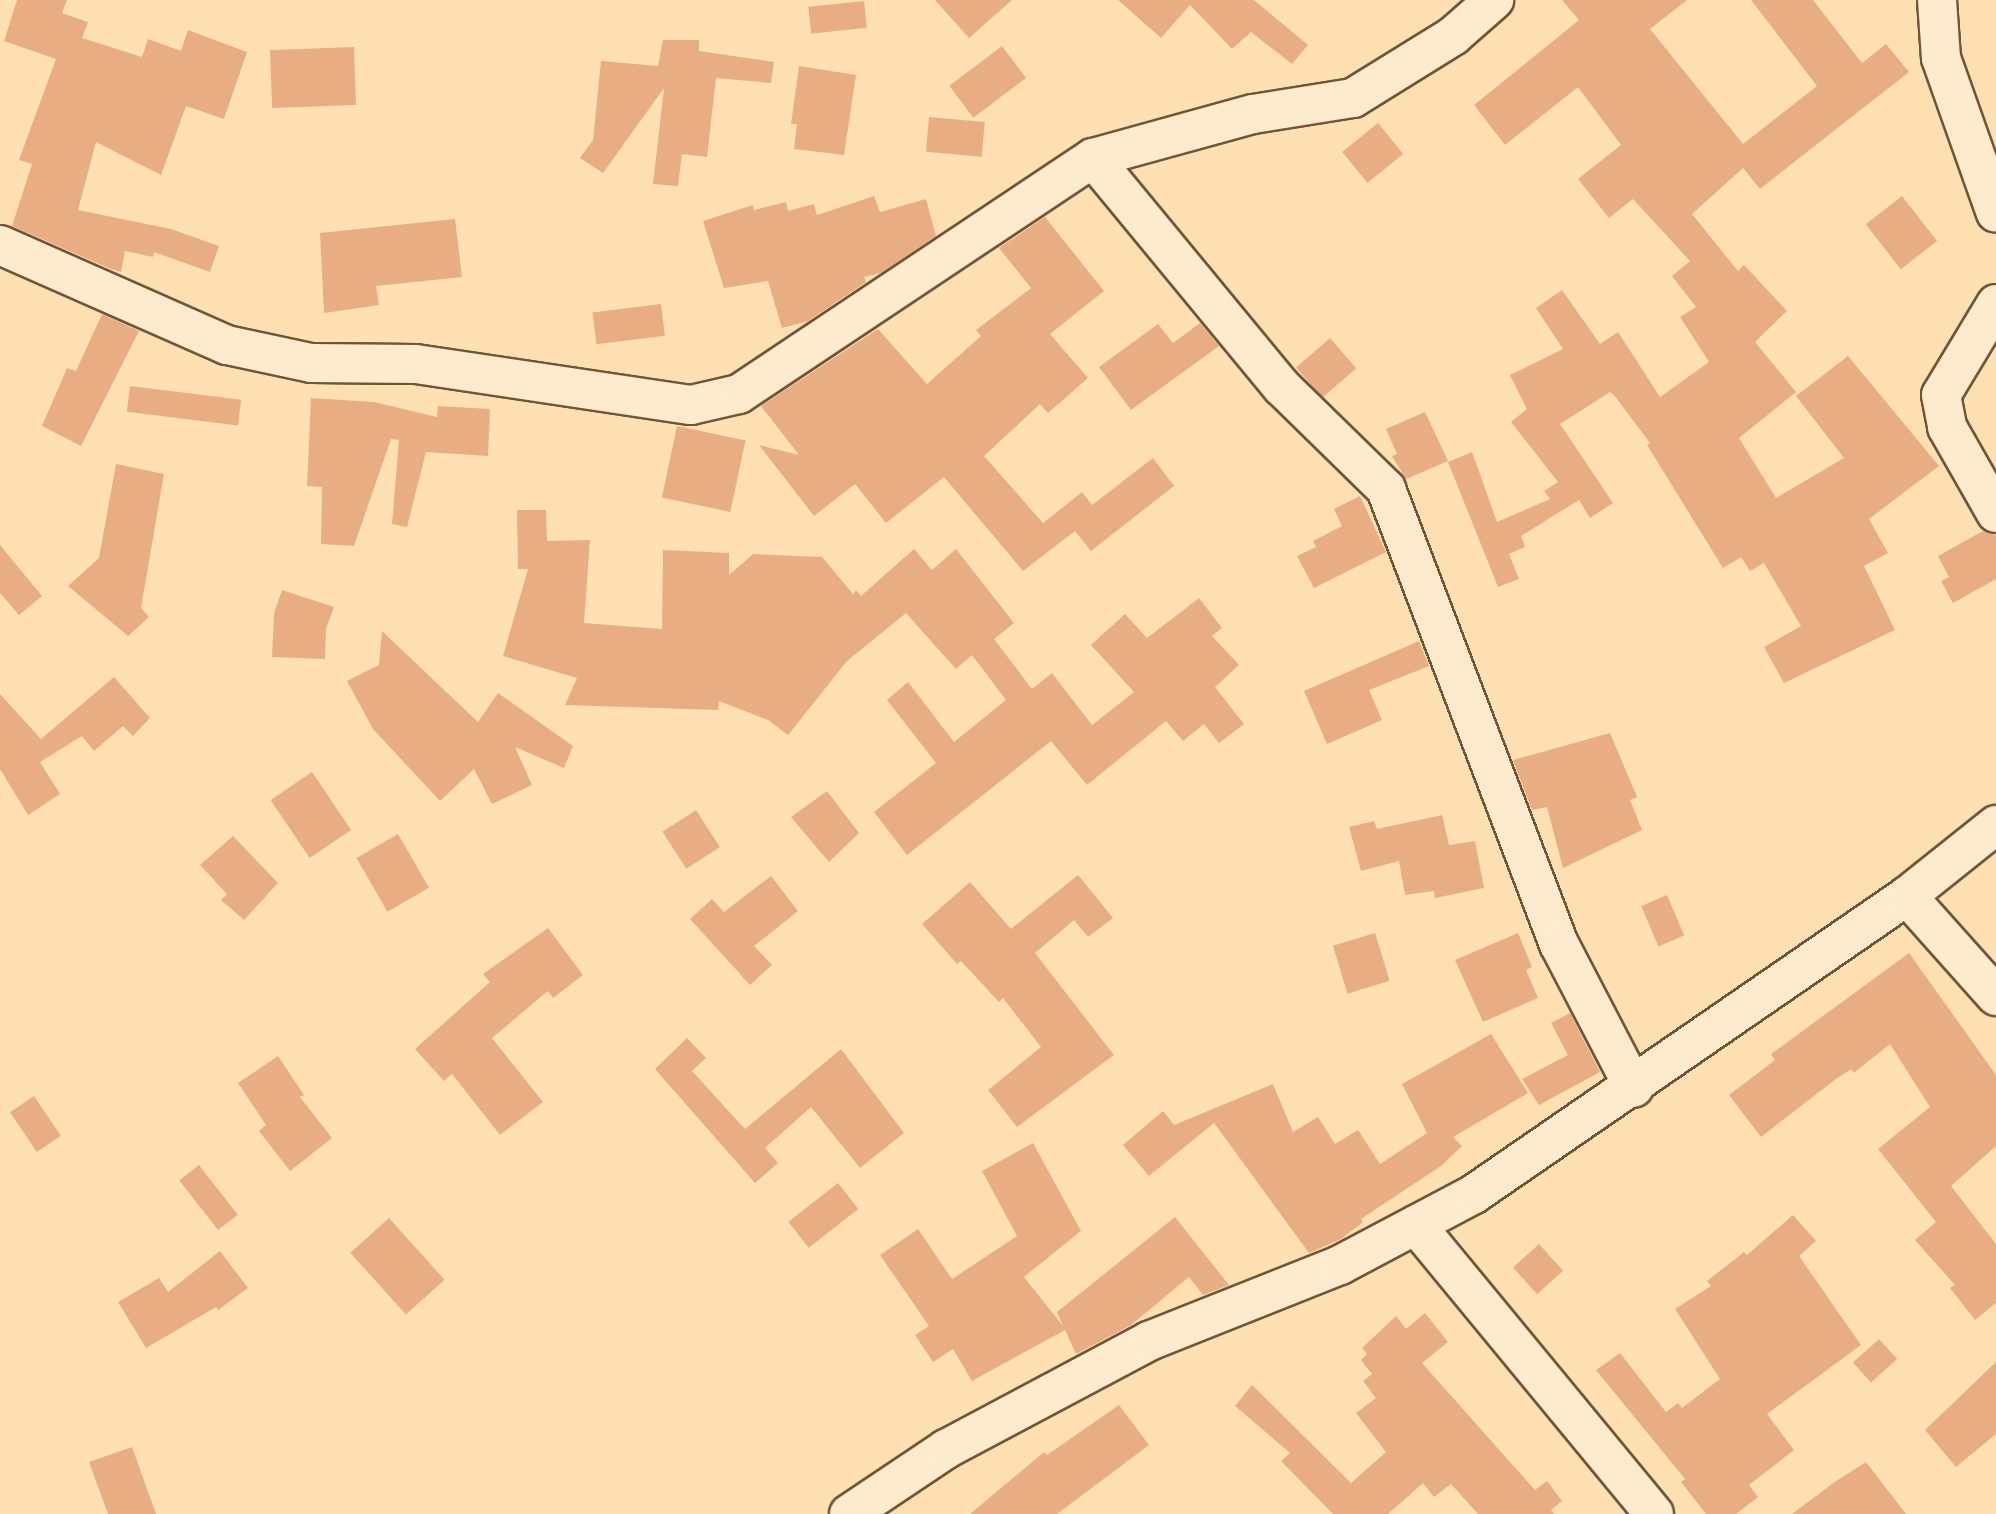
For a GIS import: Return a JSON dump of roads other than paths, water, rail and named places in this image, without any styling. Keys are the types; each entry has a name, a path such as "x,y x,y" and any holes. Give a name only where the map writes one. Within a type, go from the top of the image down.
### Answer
{"street":[{"path":"0,245 228,345 311,363 416,364 692,405 739,394 1093,158 1254,114 1353,98 1452,36 1494,0"},
{"path":"1937,0 1941,58 1996,213"},
{"path":"1093,158 1282,387 1386,489 1559,944 1634,1088"},
{"path":"1996,304 1940,395 1947,428 1996,512"},
{"path":"849,1514 946,1449 1149,1341 1340,1265 1474,1194 1634,1088 1907,896 1996,825"},
{"path":"1907,896 1996,996"},
{"path":"1416,1225 1654,1514"}]}
